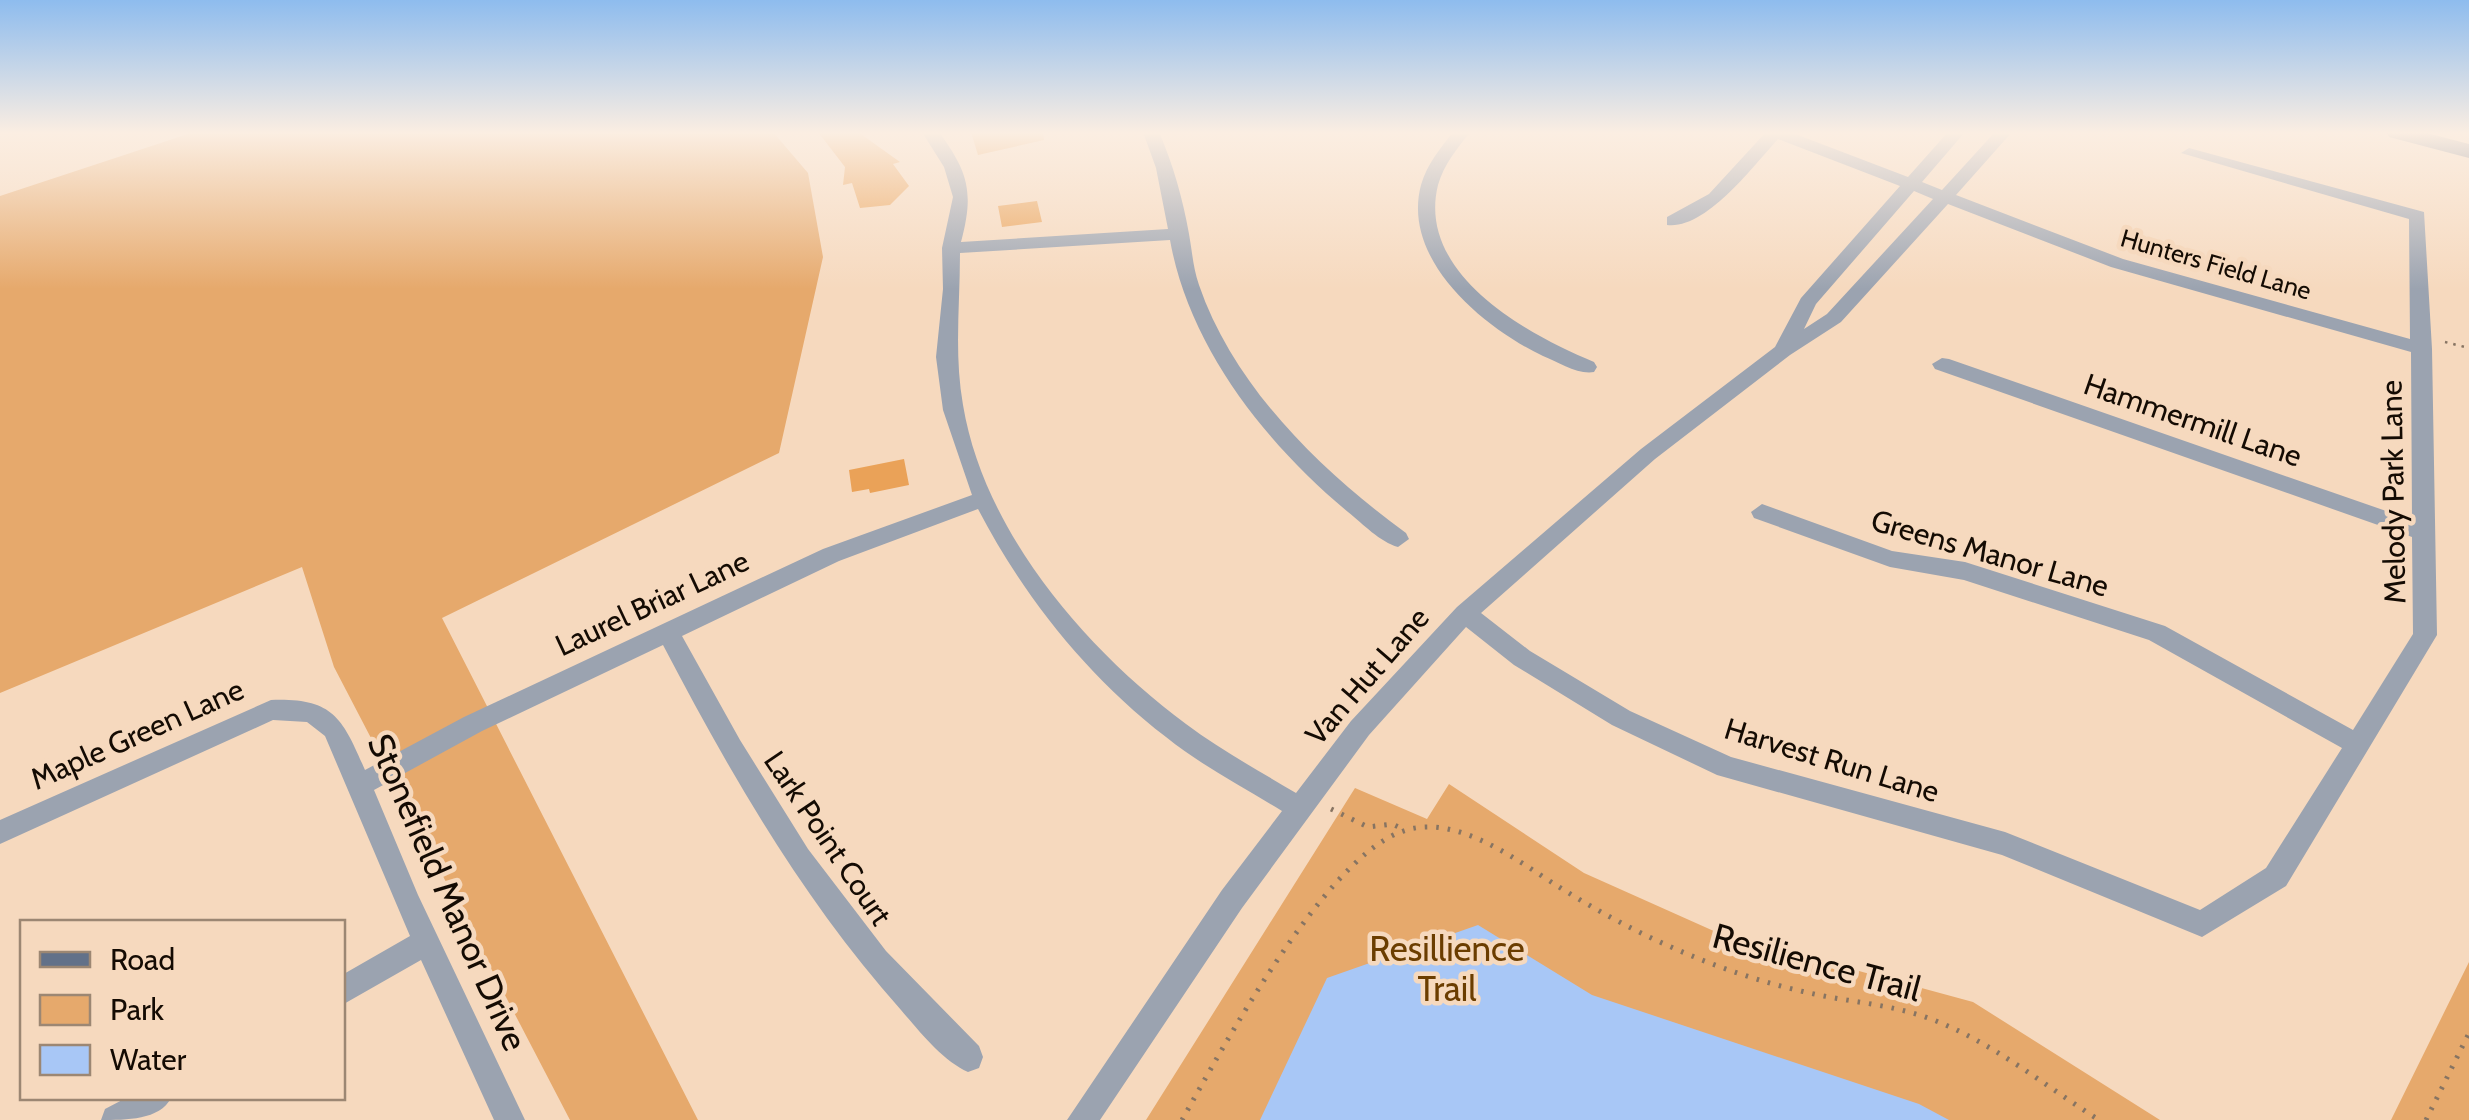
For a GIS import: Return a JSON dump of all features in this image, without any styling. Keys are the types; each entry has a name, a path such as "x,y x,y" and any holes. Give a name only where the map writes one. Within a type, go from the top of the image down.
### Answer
{"street":[{"path":"957,184 961,198 951,248 946,356 956,423 983,499 1032,578 1116,678 1162,720 1208,753 1305,802"},
{"path":"1171,184 1189,285 1236,379 1312,469 1345,500 1398,538"},
{"path":"1430,184 1426,197 1430,222 1445,263 1493,317 1526,339 1586,367"},
{"path":"1673,221 1715,198 1727,184"},
{"name":"Hunters Field Lane","path":"1909,184 2116,263 2422,349"},
{"name":"Van Hut Lane","path":"1082,1120 1232,899 1360,728 1465,614 1648,454 1783,351 1834,318 1959,184"},
{"name":"Melody Park Lane","path":"2202,924 2276,877 2425,634 2418,216 2303,184"},
{"name":"Van Hut Lane","path":"1783,351 1808,302 1913,186"},
{"path":"951,248 1180,234"},
{"name":"Hammermill Lane","path":"1942,364 2424,533"},
{"name":"Laurel Briar Lane","path":"358,786 473,724 864,540 983,499"},
{"name":"Greens Manor Lane","path":"1762,512 1890,558 1965,571 2157,633 2357,744"},
{"name":"Harvest Run Lane","path":"1465,614 1522,658 1621,718 1726,766 2005,844 2202,924"},
{"name":"Lark Point Court","path":"667,631 795,859 872,959 968,1058"},
{"name":"Stonefield Manor Drive","path":"303,708 323,715 335,730 426,942 510,1120"},
{"name":"Maple Green Lane","path":"0,832 222,730 272,710 303,708"},
{"path":"345,988 426,942"},
{"path":"116,1120 152,1100"}],"path":[{"name":"Resilience Trail","path":"1305,802 1360,824 1392,824 1405,830 1422,826 1493,846 1599,912 1736,972 1805,992 1888,1006 1933,1020 2099,1120"},
{"path":"1182,1120 1219,1054 1326,892 1372,846 1405,830"},
{"path":"2426,1120 2469,1033"}],"green space":[{"path":"36,184 810,184 823,257 779,453 442,618 698,1120 570,1120 334,667 302,567 0,693 0,196"},
{"name":"Resillience Trail","path":"1449,784 1584,873 1716,932 1973,1002 2160,1120 1146,1120 1355,788 1427,819"},
{"path":"2469,962 2469,1120 2391,1120"}],"water":[{"path":"1478,925 1592,995 1919,1104 1949,1120 1260,1120 1327,978"}],"building":[{"path":"852,184 909,186 890,205 860,208"},
{"path":"1037,201 1042,222 1002,227 998,206"},
{"path":"904,459 909,485 870,493 869,489 852,492 849,470"}]}
